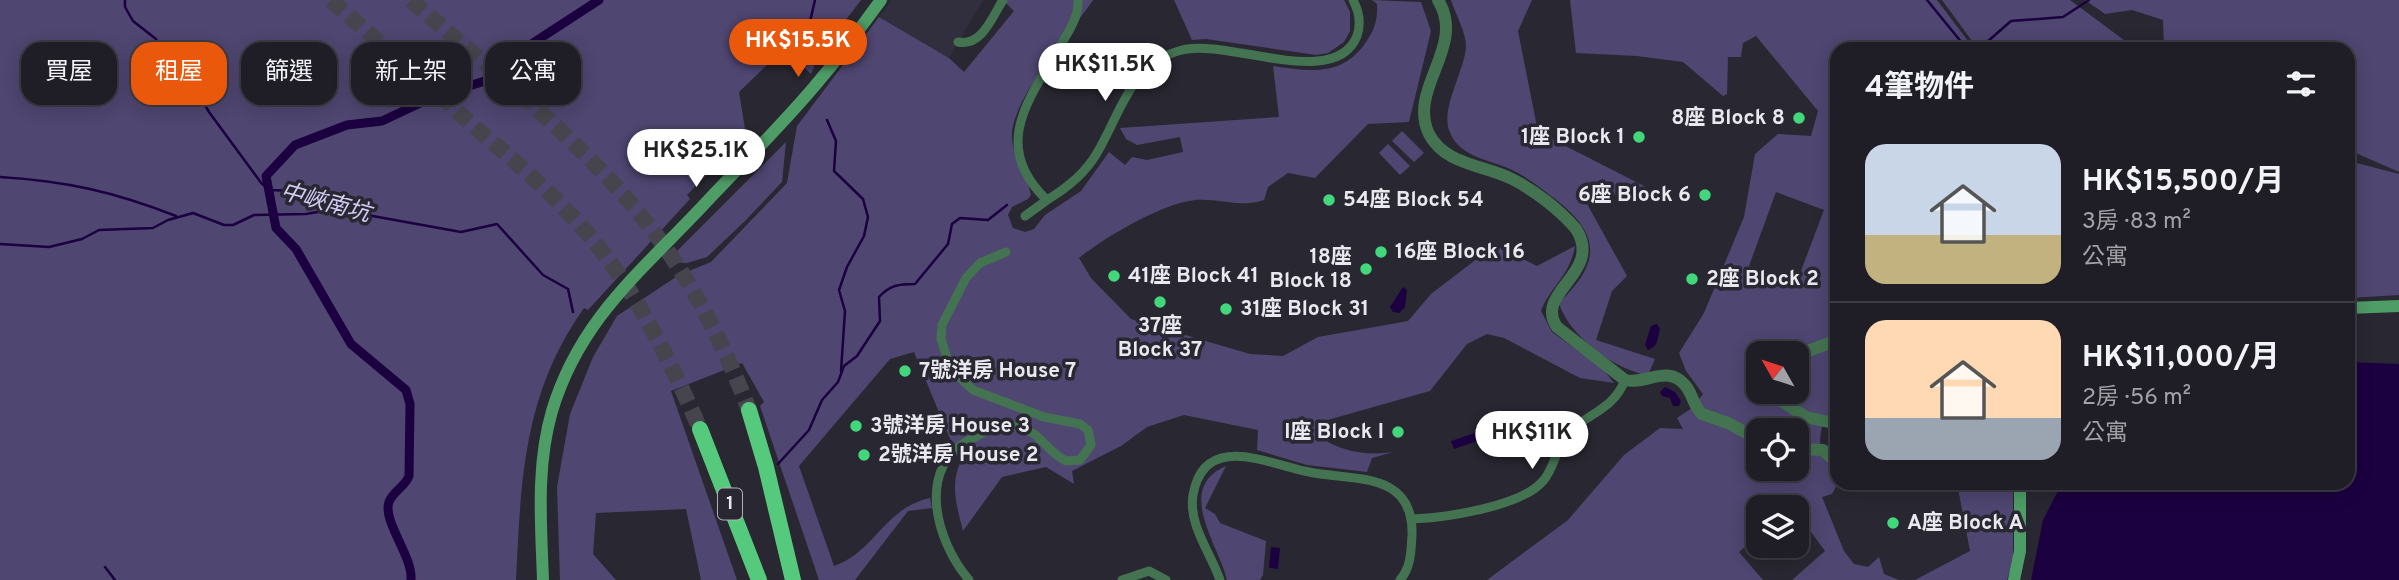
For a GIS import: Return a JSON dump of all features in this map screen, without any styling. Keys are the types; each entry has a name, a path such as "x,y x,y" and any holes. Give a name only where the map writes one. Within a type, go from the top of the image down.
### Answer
{"highway":[{"name":"1","path":"749,410 766,467 793,580"},
{"name":"1","path":"700,429 759,580"}],"main road":[{"path":"543,580 540,492 545,439 561,387 584,338 615,295 660,253 822,78 881,0"},
{"path":"2355,308 2399,306"},
{"path":"2014,580 2020,551 2020,490"}],"street":[{"path":"958,42 969,43 976,39 1003,0"},
{"path":"1047,200 1031,183 1023,168 1017,133 1025,107 1076,17 1078,0"},
{"path":"1025,216 1075,181 1090,164 1127,92 1154,63 1179,50 1207,47 1310,62 1329,61 1346,52 1357,36 1359,17 1353,0"},
{"path":"1437,0 1446,16 1448,32 1425,100 1425,121 1430,135 1450,156 1523,185 1576,229 1581,239 1582,257 1578,269 1553,302 1552,319 1560,331 1625,380 1661,375 1676,378 1689,389 1702,414 1746,433"},
{"path":"969,580 946,542 934,497 935,488 952,450 1004,425 1034,433 1066,461 1080,460 1091,445 1088,430 1080,424 1044,417 973,390 959,377 947,358 941,339 942,325 966,278 980,263 1006,252"},
{"path":"1810,350 1830,343"},
{"path":"1411,519 1463,515 1536,488 1544,480 1569,433 1611,403 1625,380"},
{"path":"1786,404 1806,417 1830,422"},
{"path":"1809,449 1823,450 1830,457"},
{"path":"1220,580 1199,533 1193,497 1203,472 1228,456 1249,455 1315,473 1371,479 1399,496 1407,506 1411,519 1409,569 1400,580"},
{"path":"1122,580 1149,571 1166,580"}],"shaded area":[{"path":"0,0 861,0 819,55 811,74 795,59 767,65 739,92 746,135 687,195 690,199 588,310 584,308 564,340 548,373 529,439 520,507 516,580 0,580"},
{"path":"892,0 983,0 949,58 879,17"},
{"path":"1003,0 1093,0 1030,87 1013,124 1013,147 1031,195 1012,207 1008,215 1013,228 1025,232 1034,229 1045,215 1081,191 1109,152 1125,165 1132,157 1147,160 1183,152 1180,137 1137,145 1126,139 1120,128 1279,117 1273,66 1311,70 1334,67 1355,55 1373,30 1377,4 1372,0 1421,2 1431,31 1409,122 1368,124 1315,178 1288,173 1268,187 1264,200 1238,203 1195,200 1166,208 1134,223 1079,258 1091,278 1131,319 1250,354 1283,356 1318,337 1408,321 1431,294 1495,245 1537,266 1575,246 1569,266 1541,311 1552,332 1602,368 1614,383 1580,378 1504,338 1487,334 1467,344 1430,391 1324,421 1320,437 1337,446 1364,453 1393,452 1372,458 1367,472 1307,465 1257,450 1258,430 1184,415 1147,427 1121,446 1072,471 1074,484 1046,467 1002,477 963,531 955,488 960,463 914,352 890,359 799,466 834,566 860,551 890,520 914,503 930,498 932,508 908,511 855,580 819,580 760,406 764,402 742,363 671,391 737,580 701,580 686,509 596,513 593,554 616,580 560,580 557,487 570,414 593,357 617,316 679,275 711,262 787,183 797,126 879,17 949,58 964,72 1014,11"},
{"path":"1174,0 1344,0 1350,12 1350,31 1344,42 1328,53 1316,55 1206,39 1192,40"},
{"path":"1451,0 1532,0 1518,31 1538,132 1646,187 1586,202 1627,276 1612,291 1596,340 1655,359 1648,375 1622,367 1608,359 1583,339 1564,315 1559,303 1582,276 1590,252 1589,240 1573,215 1523,176 1466,152 1453,139 1447,121 1448,111 1465,56 1466,41"},
{"path":"1570,0 1937,0 1969,42 1830,42 1830,426 1822,427 1820,441 1824,456 1830,462 1830,490 1834,490 1832,494 1822,497 1844,551 1854,564 1868,567 1879,557 1884,574 1899,580 1792,580 1825,551 1809,529 1809,495 1746,495 1746,546 1739,552 1763,580 1487,580 1568,520 1624,455 1660,428 1683,429 1677,418 1692,408 1703,394 1686,371 1679,353 1704,313 1744,217 1755,154 1778,134 1811,136 1818,111 1756,36 1743,43 1741,57 1728,57 1727,94 1723,96 1683,62 1637,56 1576,53","holes":["1776,192 1824,210 1796,284 1749,266"]},
{"path":"1942,0 2070,0 2127,42 1973,42"},
{"path":"2085,0 2399,0 2399,172 2355,153 2355,42 2164,42 2163,20 2132,10 2105,14"},
{"path":"1402,131 1424,153 1414,162 1392,141"},
{"path":"786,142 782,182 746,220 707,257 687,263 666,262"},
{"path":"1388,144 1410,166 1400,175 1379,153"},
{"path":"2355,163 2399,174 2399,295 2355,298"},
{"path":"1403,287 1407,290 1405,307 1399,313 1393,312 1390,307"},
{"path":"1657,324 1660,329 1657,342 1648,350 1645,345 1651,326"},
{"path":"2355,362 2399,364 2399,580 2031,580 2043,520 2058,490 2355,490"},
{"path":"1665,387 1675,392 1681,401 1679,406 1673,406 1670,398 1662,396 1660,392"},
{"path":"1478,432 1480,440 1454,449 1451,441"},
{"path":"1226,466 1205,508 1215,514 1220,523 1266,541 1263,575 1260,580 1227,580 1204,518 1201,503 1203,488 1211,476"},
{"path":"1958,490 2013,490 2013,561 2007,580 1915,580 1970,551"},
{"path":"1271,547 1280,548 1278,569 1269,568"}],"waterway":[{"name":"中峽南坑","path":"125,0 125,7 133,21 156,39 163,53 192,83 209,112 262,184 271,190 293,191 309,201 329,203 334,209 461,232 497,224 543,275 568,289 573,312"},
{"path":"411,580 407,560 388,510 391,498 409,476 410,404 406,390 351,344 296,249 276,228 266,176 295,145 347,125 382,121 431,98 510,73 533,43 599,0"},
{"path":"792,61 792,40 809,26 815,0"},
{"path":"1927,0 1961,42"},
{"path":"1987,42 2011,21 2063,17 2089,0"},
{"path":"827,120 836,141 834,171 863,199 868,217 864,236 847,267 839,290 845,311 841,371"},
{"path":"0,177 47,181 90,189 176,216"},
{"path":"778,464 809,430 822,400 838,382 844,366 857,356 880,321 879,297 895,286 915,284 948,244 952,224 960,218 988,220 1007,205"},
{"path":"0,244 49,247 82,239 99,230 153,228 168,220 193,213 224,225 233,225 254,215 306,214 334,209"},
{"path":"105,567 115,580"}],"tunnel":[{"path":"331,0 538,182 593,240 610,261 653,331 700,429"},
{"path":"411,0 567,136 650,227 694,292 729,362 749,410"}],"place":[{"name":"8座 Block 8","path":"1799,118"},
{"name":"1座 Block 1","path":"1639,137"},
{"name":"6座 Block 6","path":"1705,195"},
{"name":"54座 Block 54","path":"1329,200"},
{"name":"16座 Block 16","path":"1381,252"},
{"name":"18座 Block 18","path":"1366,269"},
{"name":"41座 Block 41","path":"1114,276"},
{"name":"2座 Block 2","path":"1692,279"},
{"name":"37座 Block 37","path":"1160,302"},
{"name":"31座 Block 31","path":"1226,309"},
{"name":"7號洋房 House 7","path":"905,371"},
{"name":"3號洋房 House 3","path":"856,426"},
{"name":"I座 Block I","path":"1398,432"},
{"name":"2號洋房 House 2","path":"864,455"},
{"name":"A座 Block A","path":"1893,523"}]}
